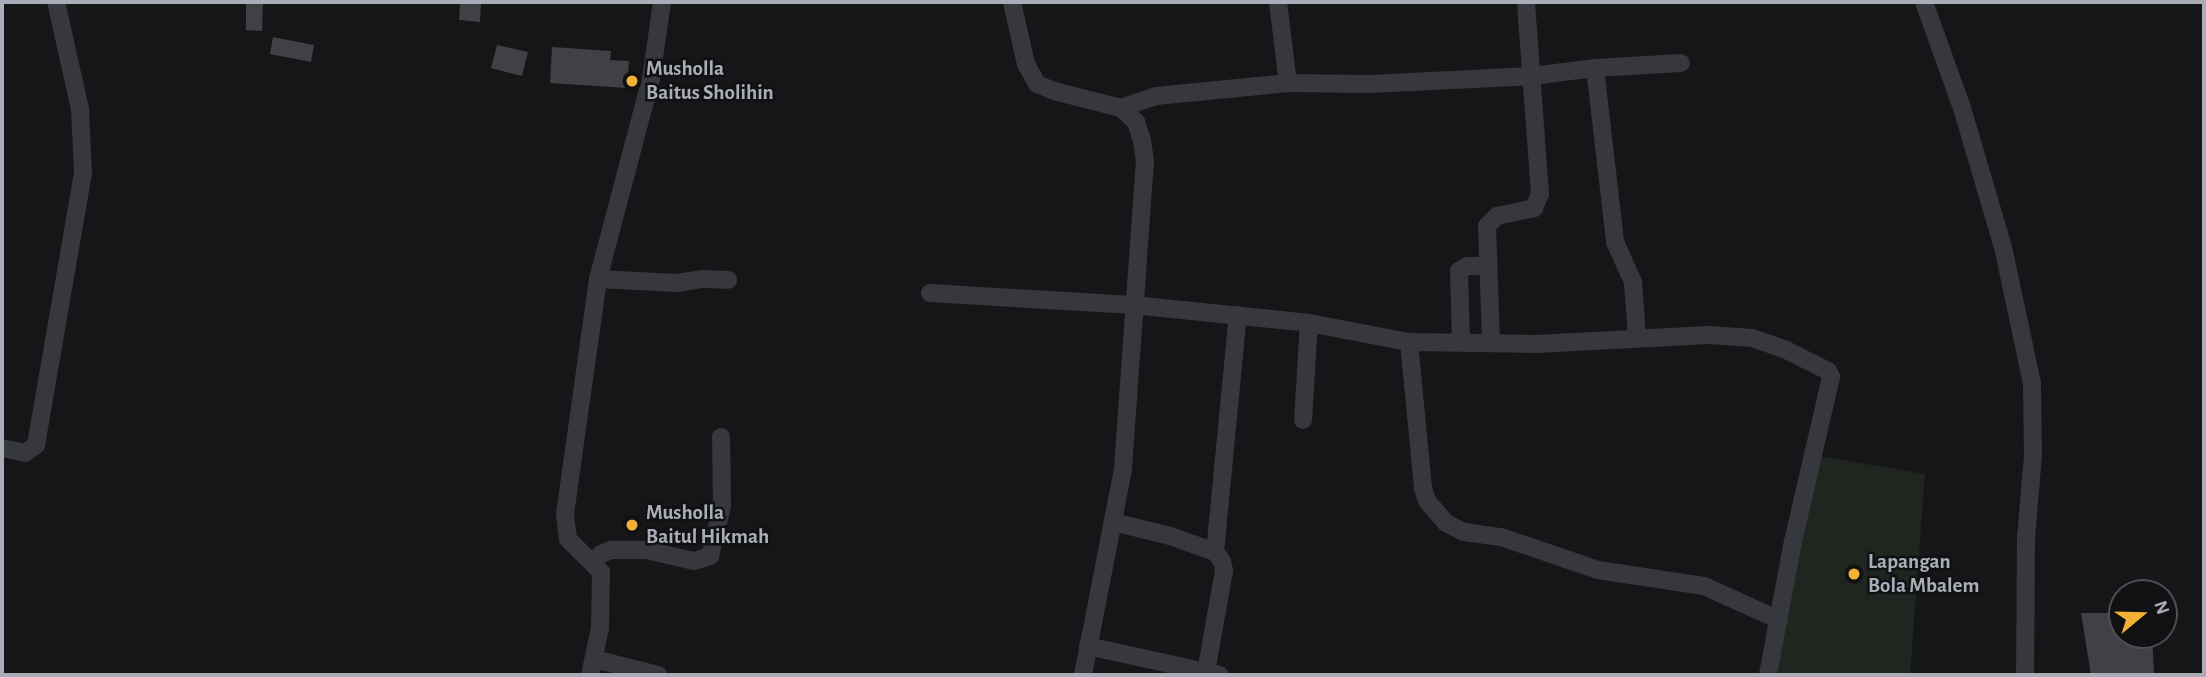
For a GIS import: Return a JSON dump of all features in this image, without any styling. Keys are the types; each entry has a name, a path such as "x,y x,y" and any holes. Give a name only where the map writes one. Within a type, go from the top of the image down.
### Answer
{"street":[{"path":"2,448 24,453 36,445 83,173 80,109 56,2"},
{"path":"658,675 592,667 603,587 601,572 568,539 565,514 598,279 651,79 662,2"},
{"path":"1012,2 1026,64 1037,84 1054,92 1121,108 1136,122 1142,140 1144,161 1123,468 1083,675"},
{"path":"1278,2 1288,83"},
{"path":"1491,341 1485,234 1491,220 1526,212 1539,203 1539,170 1526,2"},
{"path":"1924,2 1962,108 2003,247 2032,384 2033,455 2026,538 2025,675"},
{"path":"1121,108 1156,96 1288,83 1370,84 1531,76 1595,68 1681,63"},
{"path":"1595,68 1615,242 1633,282 1637,337"},
{"path":"1461,341 1459,271 1467,266 1486,266"},
{"path":"598,279 666,283 728,280"},
{"path":"930,293 1133,305 1309,323 1409,342 1491,341 1536,344 1709,335 1752,338 1786,350 1830,373 1768,675"},
{"path":"1215,552 1238,316"},
{"path":"1303,420 1309,323"},
{"path":"1409,342 1423,488 1431,507 1446,523 1464,531 1501,537 1598,570 1704,586 1779,620"},
{"path":"593,564 601,554 611,550 646,550 694,561 710,556 722,506 721,438"},
{"path":"1088,646 1213,674 1224,571 1222,561 1215,552 1170,536 1113,522"}],"shaded area":[{"name":"Lapangan Bola Mbalem","path":"1813,455 1925,474 1910,675 1774,675"}],"building":[{"path":"246,2 263,2 262,31 246,30"},
{"path":"460,2 481,2 480,22 459,20"},
{"path":"273,37 314,45 311,62 270,54"},
{"path":"497,45 528,52 522,76 491,68"},
{"path":"552,47 611,51 610,60 629,61 627,88 550,83"},
{"path":"2081,613 2108,613 2108,649 2153,649 2154,673 2091,675"}],"place":[{"name":"Musholla Baitus Sholihin","path":"632,81"},
{"name":"Musholla Baitul Hikmah","path":"632,525"},
{"name":"Lapangan Bola Mbalem","path":"1854,574"}]}
